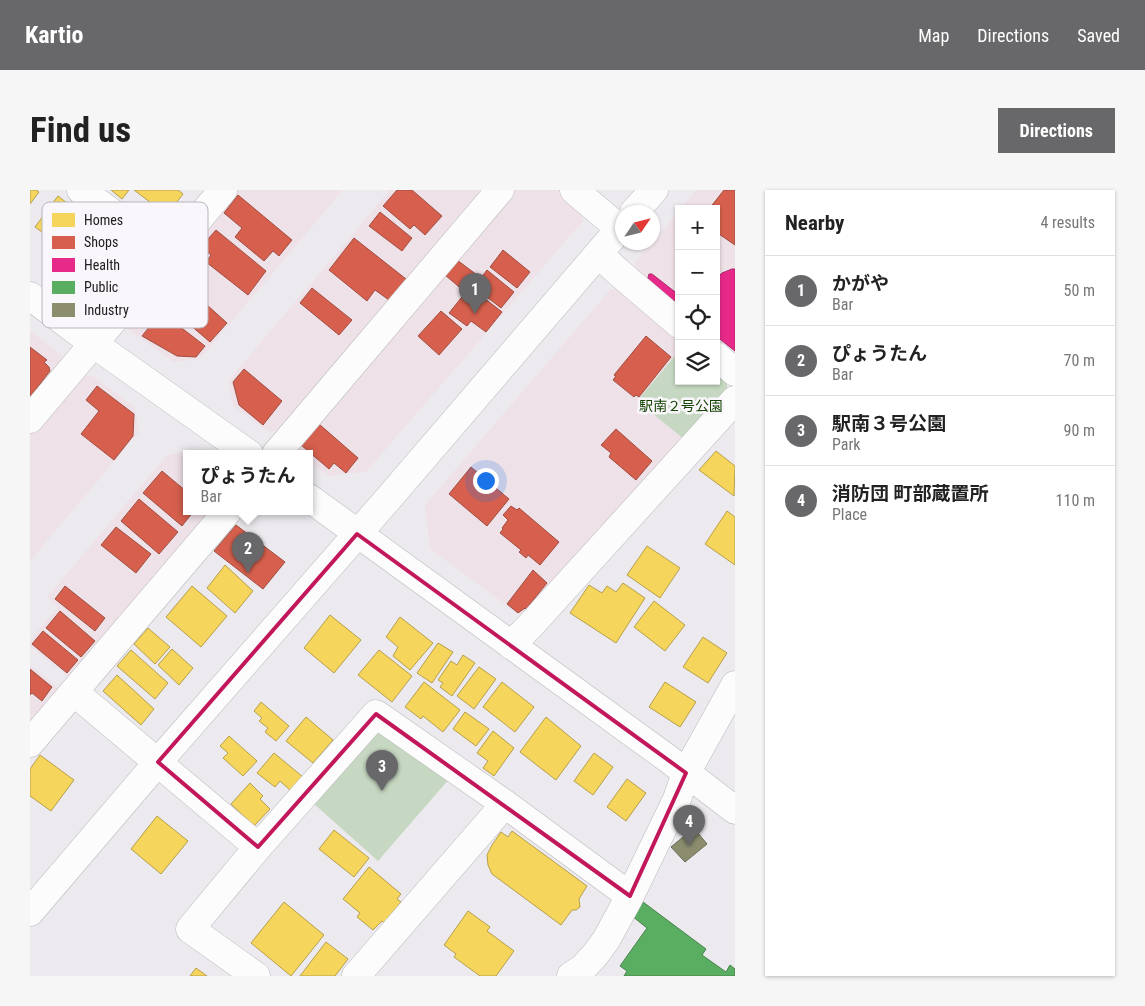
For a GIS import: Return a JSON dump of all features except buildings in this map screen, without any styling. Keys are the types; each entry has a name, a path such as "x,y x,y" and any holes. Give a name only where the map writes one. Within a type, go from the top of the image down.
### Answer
{"street":[{"path":"81,190 97,202"},
{"path":"208,208 223,190"},
{"path":"279,450 500,190"},
{"path":"574,190 615,217"},
{"path":"641,205 654,190"},
{"path":"30,912 615,235"},
{"path":"599,254 616,271 675,321"},
{"path":"30,296 42,305"},
{"path":"73,328 243,450"},
{"path":"30,419 107,328"},
{"path":"720,359 735,372"},
{"path":"511,645 536,620 735,400"},
{"path":"313,501 735,810"},
{"path":"30,743 224,515"},
{"path":"571,976 595,956 606,940 630,896 676,799 686,773 735,685"},
{"path":"74,692 258,847"},
{"path":"256,976 190,929 258,847 376,714 505,804 630,896"},
{"path":"356,976 505,804"}],"highlighted area":[{"path":"357,534 686,773 630,896 376,714 258,847 158,762"}],"shaded area":[{"path":"236,190 343,190 200,359 174,362 129,328 208,328 208,224"},
{"path":"390,190 482,190 280,430 269,432 233,406 229,380"},
{"path":"512,190 559,190 582,210 583,221 366,472 329,476 313,465 313,450 299,450 298,444"},
{"path":"696,190 735,190 735,359 720,346 720,205 683,205"},
{"path":"675,216 675,307 636,273 635,262 645,250 660,250 660,233"},
{"path":"621,289 675,336 675,356 637,401 684,439 528,613 517,613 430,549 425,505 610,290"},
{"path":"30,331 61,354 63,362 30,401"},
{"path":"91,375 135,407 139,432 30,561 30,434 79,376"},
{"path":"183,452 183,515 208,515 71,679 30,646 30,640 58,607 47,597 167,455"},
{"path":"30,665 61,690 30,726"}],"green space":[{"name":"駅南２号公園","path":"675,356 675,385 720,385 720,374 727,380 727,391 684,439 637,401"},
{"path":"386,731 450,778 378,861 313,803 375,733"}],"place":[{"name":"かがや","path":"475,314"},
{"name":"ぴょうたん","path":"248,573"},
{"name":"駅南３号公園","path":"382,791"},
{"name":"消防団 町部蔵置所","path":"689,846"}]}
